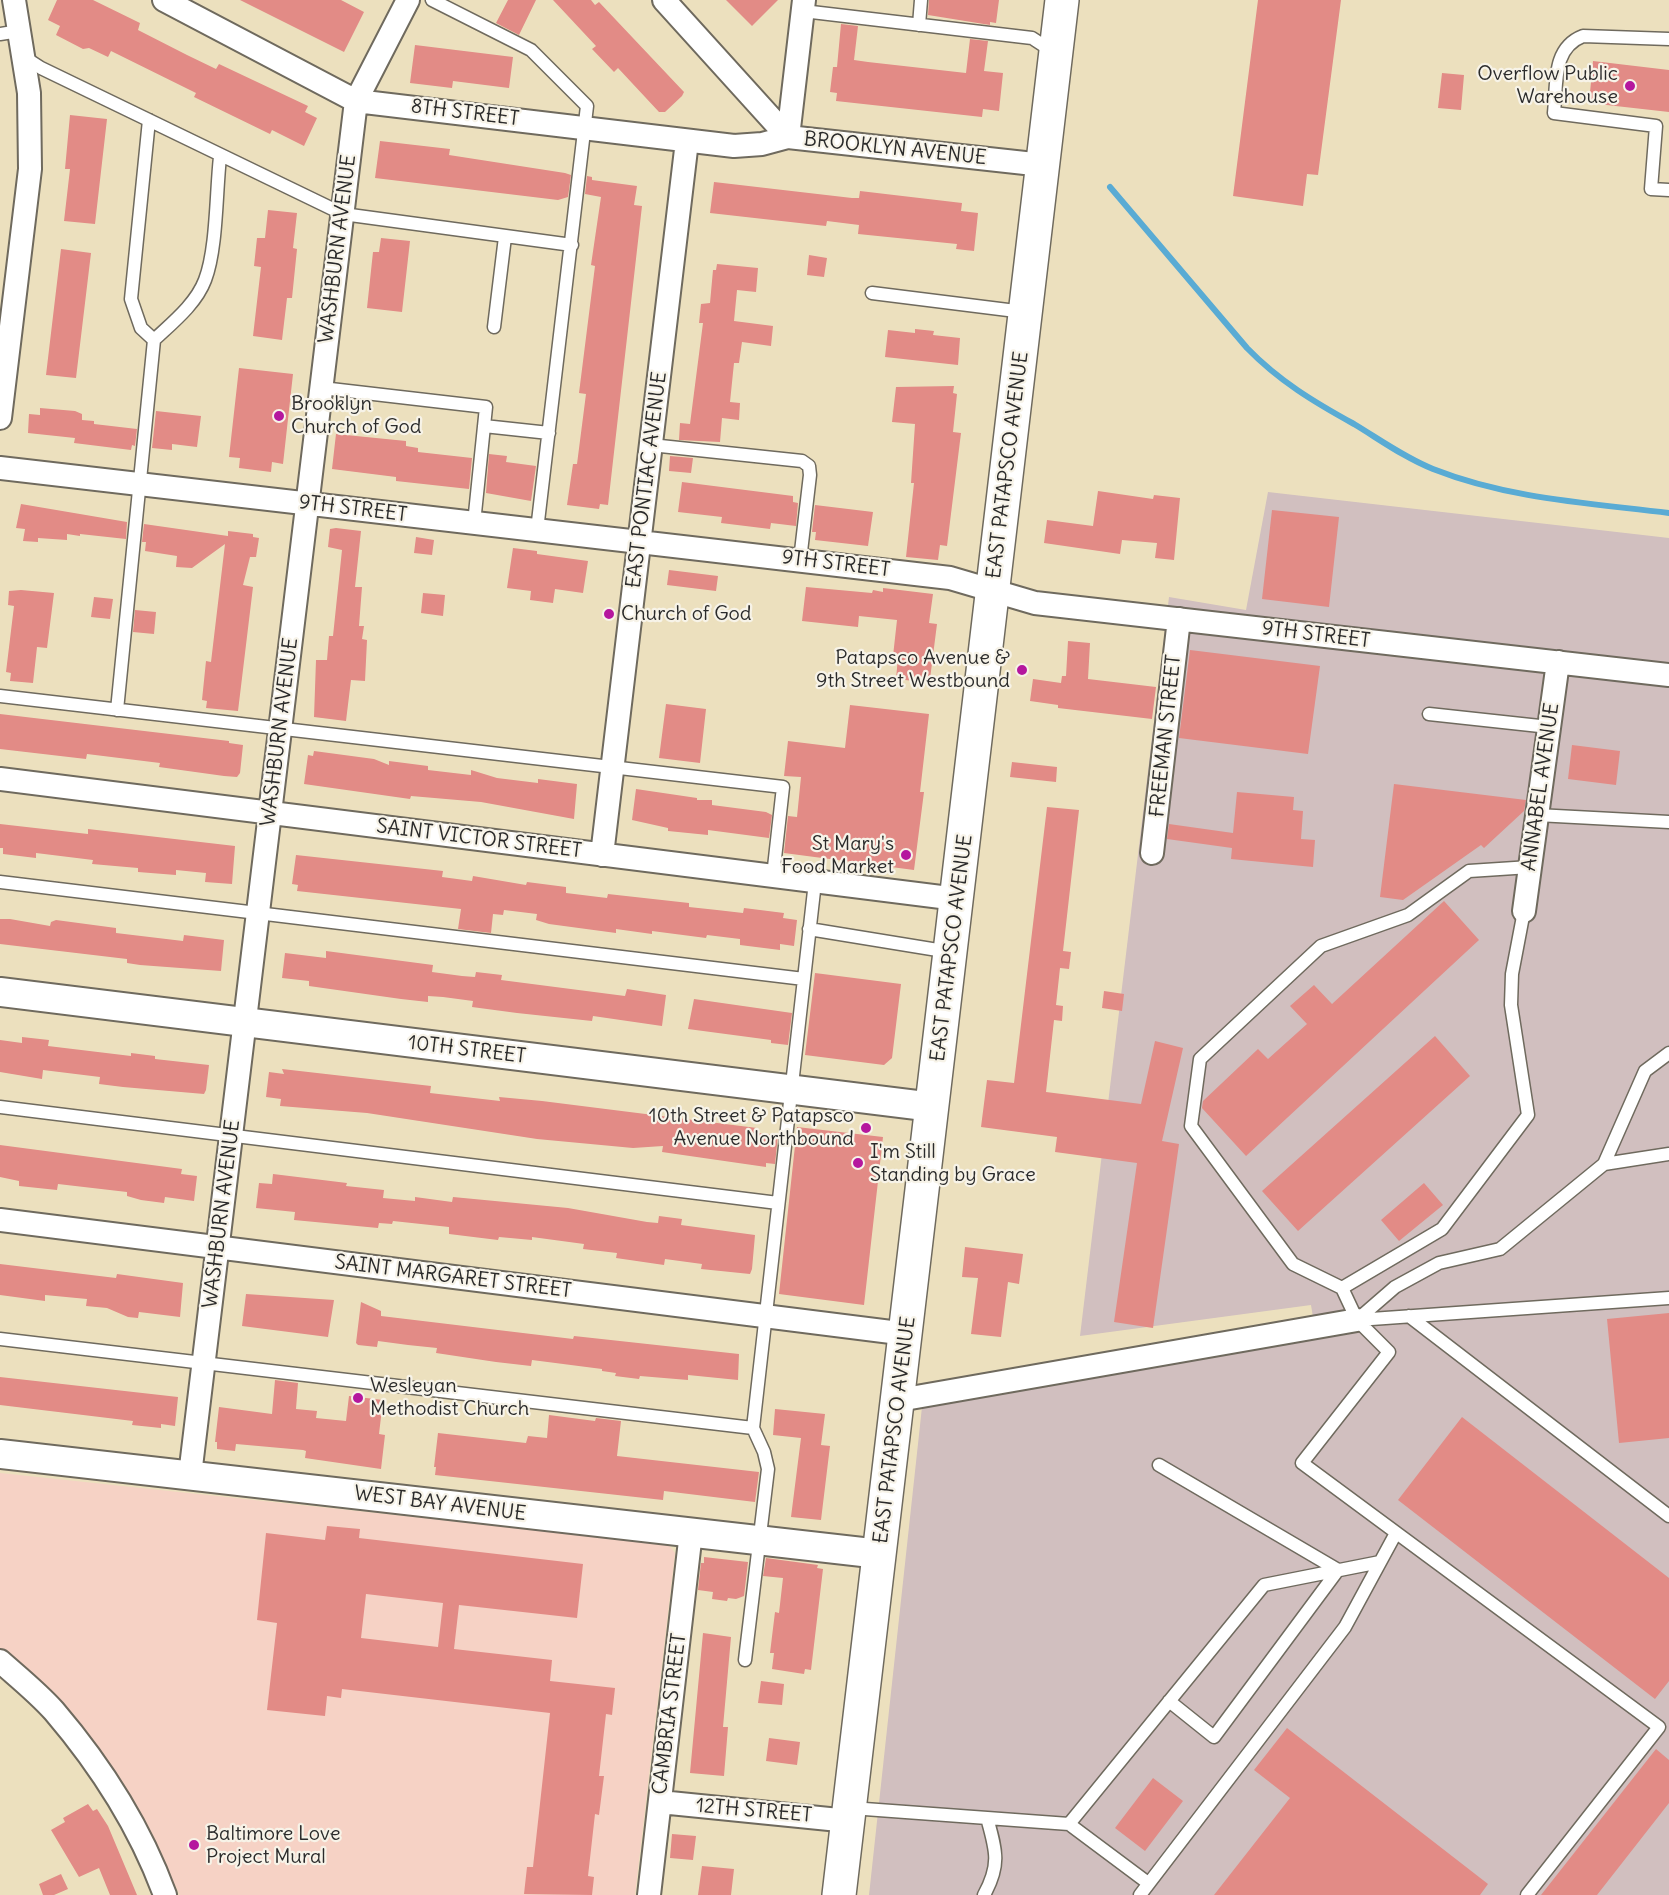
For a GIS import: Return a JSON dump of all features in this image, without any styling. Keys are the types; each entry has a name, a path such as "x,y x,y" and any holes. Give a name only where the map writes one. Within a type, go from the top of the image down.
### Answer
{"main road":[{"name":"EAST PATAPSCO AVENUE","path":"839,1895 1062,0"}],"street":[{"path":"0,418 30,169 31,126 24,57 9,33 14,0"},
{"name":"8TH STREET","path":"164,0 356,101 734,146 762,144 788,137"},
{"name":"WASHBURN AVENUE","path":"190,1475 356,101 408,0"},
{"name":"BROOKLYN AVENUE","path":"664,0 788,137 1043,165"},
{"path":"788,137 803,5"},
{"name":"EAST PONTIAC AVENUE","path":"602,855 687,141"},
{"name":"9TH STREET","path":"0,468 950,578 1035,603 1669,675"},
{"name":"FREEMAN STREET","path":"1152,853 1179,619"},
{"name":"ANNABEL AVENUE","path":"1524,912 1558,662"},
{"name":"SAINT VICTOR STREET","path":"0,779 957,899"},
{"name":"10TH STREET","path":"0,992 933,1107"},
{"name":"SAINT MARGARET STREET","path":"0,1220 906,1334"},
{"path":"899,1400 1357,1320"},
{"name":"WEST BAY AVENUE","path":"0,1454 880,1554"},
{"name":"CAMBRIA STREET","path":"649,1895 691,1532"},
{"path":"0,1661 52,1709 93,1761 132,1820 165,1895"},
{"name":"12TH STREET","path":"660,1802 849,1815"}],"lane":[{"path":"432,0 531,50 587,106 537,530"},
{"path":"918,25 921,0"},
{"path":"803,5 918,25 1032,38 1056,53"},
{"path":"1669,39 1583,36 1570,40 1562,50 1554,112 1656,126 1651,189 1669,190"},
{"path":"24,57 41,68 220,157 343,214 572,245"},
{"path":"149,120 131,299 141,328 154,340"},
{"path":"117,710 154,340 195,298 205,281 210,260 220,157"},
{"path":"494,327 505,237"},
{"path":"872,293 1025,312"},
{"path":"321,388 486,407 474,523"},
{"path":"484,426 549,433"},
{"path":"651,445 802,461 809,466 801,560"},
{"path":"0,696 783,787 774,876"},
{"path":"1429,714 1549,727"},
{"path":"1537,815 1669,822"},
{"path":"1527,1895 1659,1727 1302,1463 1389,1352 1357,1320 1342,1288 1293,1264 1191,1126 1200,1059 1321,946 1408,915 1469,871 1530,867"},
{"path":"0,882 804,979"},
{"path":"746,1660 768,1469 764,1452 753,1428 814,882"},
{"path":"1342,1288 1442,1229 1528,1115 1511,1005 1512,974 1524,912"},
{"path":"809,929 951,952"},
{"path":"1357,1320 1395,1287 1439,1263 1500,1249 1604,1164 1645,1071 1669,1053"},
{"path":"0,1107 778,1203"},
{"path":"1604,1164 1669,1154"},
{"path":"1357,1320 1669,1298"},
{"path":"1409,1316 1669,1516"},
{"path":"0,1339 753,1428"},
{"path":"1159,1465 1338,1570"},
{"path":"1140,1895 1345,1627 1396,1533"},
{"path":"1069,1824 1264,1585 1380,1563"},
{"path":"1168,1701 1214,1737 1338,1570"},
{"path":"849,1815 987,1818 1069,1824 1148,1883"},
{"path":"984,1895 994,1877 997,1853 987,1818"}],"shaded area":[{"path":"1268,492 1669,538 1669,1895 869,1895 922,1407 1316,1335 1311,1305 1080,1336 1169,597 1246,610"},
{"path":"0,1473 668,1544 675,1553 635,1895 180,1895 141,1819 0,1648"}],"building":[{"path":"57,0 93,0 140,23 138,30 187,55 216,69 219,64 308,106 305,112 317,118 304,146 272,130 270,134 194,97 196,93 111,51 108,57 89,48 83,49 56,35 60,26 48,20"},
{"path":"240,0 341,0 364,12 344,52"},
{"path":"508,0 536,0 519,35 496,23"},
{"path":"553,0 591,0 595,5 599,2 684,92 682,96 665,112 659,112 618,68 614,72 592,49 596,46"},
{"path":"726,0 778,0 752,26"},
{"path":"929,0 999,0 996,23 990,22 990,25 928,15"},
{"path":"1258,0 1341,0 1318,175 1307,174 1303,206 1233,196"},
{"path":"841,24 858,26 854,60 868,62 966,73 970,39 988,41 984,71 1003,73 999,111 983,109 982,117 836,101 837,93 830,92 833,67 837,67"},
{"path":"415,45 513,57 509,88 453,81 452,88 410,83"},
{"name":"Overflow Public Warehouse","path":"1593,61 1669,70 1669,112 1589,103"},
{"path":"1442,73 1464,75 1461,110 1438,108"},
{"path":"70,115 107,119 95,224 64,221 70,169 65,169"},
{"path":"380,141 450,149 449,155 565,173 571,175 568,197 558,200 375,178"},
{"path":"587,176 592,177 592,180 637,186 634,205 642,206 608,505 600,504 599,509 567,505 573,464 577,464 586,394 579,393 595,266 591,265 601,197 585,194"},
{"path":"714,182 852,198 859,198 860,191 962,203 961,211 978,213 974,251 956,249 957,244 858,234 859,225 827,221 826,226 710,213"},
{"path":"268,210 297,213 293,248 297,249 292,298 287,298 282,340 253,336 261,267 254,266 257,238 265,238"},
{"path":"381,238 410,241 402,312 367,308 373,252 379,252"},
{"path":"61,249 91,253 76,378 46,375"},
{"path":"809,255 827,258 824,277 807,275"},
{"path":"717,264 758,268 756,292 737,290 734,321 773,326 771,346 742,342 739,363 734,363 730,402 740,403 739,420 722,418 720,442 679,440 680,423 690,424 703,323 699,323 701,304 710,303 713,270 716,270"},
{"path":"915,329 934,331 933,335 960,338 958,365 885,357 888,330 915,333"},
{"path":"239,368 293,374 283,464 272,462 271,472 239,468 240,458 229,457"},
{"path":"954,386 953,393 957,394 953,432 961,433 947,546 940,545 938,560 906,557 914,483 911,483 915,424 892,422 896,387"},
{"path":"40,408 75,411 82,414 82,420 94,421 94,424 137,429 135,446 132,445 131,450 74,443 75,438 28,433 29,414 40,415"},
{"path":"156,411 201,416 197,447 172,444 172,450 152,448"},
{"path":"336,434 406,441 406,446 418,448 418,452 472,458 469,489 396,481 396,477 332,469"},
{"path":"489,454 507,456 506,462 536,466 531,501 486,493"},
{"path":"670,456 693,458 691,473 669,471"},
{"path":"682,482 793,496 793,502 798,503 796,526 771,523 770,529 721,523 722,517 678,512"},
{"path":"1098,491 1153,499 1154,495 1180,498 1174,560 1155,558 1157,543 1122,540 1120,554 1044,543 1047,520 1093,526"},
{"path":"21,504 127,522 126,539 67,534 67,540 38,538 38,542 23,541 25,529 16,528"},
{"path":"815,505 873,512 868,546 815,540 816,532 812,532"},
{"path":"1272,510 1339,517 1329,607 1262,599"},
{"path":"144,524 228,536 228,531 253,534 253,537 259,538 256,557 250,557 243,585 253,587 238,711 206,708 207,701 202,700 206,661 211,662 225,544 192,568 176,567 177,556 145,551 146,542 142,542"},
{"path":"330,529 361,531 355,587 362,587 359,626 364,626 362,639 367,640 365,681 351,680 346,721 314,717 316,660 327,660 329,636 333,636 342,550 328,547"},
{"path":"416,537 434,540 432,555 414,553"},
{"path":"513,548 537,551 537,554 588,561 583,593 555,589 553,603 530,600 531,591 507,588"},
{"path":"669,570 718,576 716,591 667,585"},
{"path":"806,587 872,593 873,590 883,592 883,588 933,594 929,623 937,624 930,679 923,679 923,682 896,679 898,657 893,656 897,620 859,616 858,627 802,621"},
{"path":"9,591 54,593 47,648 37,647 33,683 10,681 11,673 6,672 14,606 8,605"},
{"path":"423,593 445,595 443,616 421,613"},
{"path":"94,597 113,599 110,619 91,617"},
{"path":"135,610 156,612 154,634 133,632"},
{"path":"1068,641 1090,643 1088,679 1156,687 1152,719 1058,708 1058,705 1030,701 1033,679 1061,683 1062,676 1066,676"},
{"path":"1190,650 1320,666 1308,754 1179,738"},
{"path":"666,704 706,709 700,763 659,758"},
{"path":"850,705 929,714 920,792 924,792 914,870 784,853 788,816 797,817 801,777 784,776 788,741 845,748"},
{"path":"0,714 229,741 229,743 243,745 240,773 237,777 224,776 159,767 160,763 87,754 86,759 0,749"},
{"path":"1572,745 1620,751 1616,785 1568,779"},
{"path":"314,751 374,759 389,765 389,761 428,766 428,770 471,775 471,770 497,778 538,783 538,779 577,784 574,819 481,802 411,796 410,799 304,784 308,755 313,756"},
{"path":"1012,762 1057,767 1056,782 1010,777"},
{"path":"1394,784 1526,800 1524,811 1484,848 1481,845 1403,900 1380,897"},
{"path":"636,789 697,798 697,800 712,800 712,805 766,812 772,815 769,838 708,830 708,835 668,831 668,828 632,820"},
{"path":"1237,792 1294,797 1293,810 1303,811 1301,839 1315,840 1313,867 1231,859 1232,848 1167,839 1169,824 1233,833"},
{"path":"1047,807 1079,810 1063,951 1071,952 1069,969 1060,968 1056,1005 1063,1006 1062,1021 1054,1020 1046,1092 1141,1104 1155,1041 1183,1048 1162,1141 1179,1144 1153,1328 1114,1322 1137,1163 1055,1152 1057,1137 981,1127 987,1080 1014,1083"},
{"path":"0,824 88,834 88,829 235,846 232,884 205,882 206,873 176,870 176,875 138,872 138,868 92,864 93,860 36,853 36,858 3,854 3,848 0,848"},
{"path":"296,855 443,871 442,877 472,881 473,876 526,885 527,882 566,887 566,893 607,898 608,894 689,903 689,907 743,913 744,908 784,913 783,918 797,920 794,946 780,944 780,950 740,945 740,939 707,935 706,938 616,929 616,933 549,924 536,920 537,914 504,910 503,915 493,914 491,933 458,929 461,909 297,891 298,885 292,884"},
{"path":"1444,901 1479,940 1246,1156 1202,1108 1203,1101 1258,1049 1268,1059 1307,1024 1290,1006 1314,985 1332,1004"},
{"path":"0,919 50,926 51,922 56,920 116,928 116,933 183,941 184,935 224,940 221,971 140,965 127,963 127,959 0,944"},
{"path":"326,951 433,965 432,972 462,976 475,977 476,972 502,975 501,980 625,996 627,989 666,995 662,1026 593,1016 592,1021 517,1013 472,1007 473,1001 443,997 428,996 428,1002 401,999 309,986 309,981 282,978 285,953 326,958"},
{"path":"815,973 901,984 892,1058 884,1065 805,1055"},
{"path":"1104,991 1124,994 1122,1011 1102,1008"},
{"path":"694,999 792,1013 788,1045 771,1043 771,1040 688,1029"},
{"path":"1435,1036 1470,1076 1298,1231 1262,1191"},
{"path":"22,1037 49,1040 48,1046 131,1056 131,1053 155,1056 155,1059 209,1065 206,1090 204,1094 123,1087 99,1084 100,1077 43,1070 42,1079 0,1072 0,1040 22,1043"},
{"path":"282,1069 431,1086 430,1093 500,1101 499,1097 542,1101 757,1128 757,1133 778,1135 775,1164 766,1163 766,1167 662,1152 663,1146 633,1148 537,1139 367,1113 280,1106 281,1099 266,1097 269,1072 284,1074"},
{"path":"797,1127 883,1137 864,1305 779,1294"},
{"path":"0,1145 182,1169 181,1174 197,1176 194,1201 165,1197 164,1203 127,1196 127,1192 58,1184 57,1190 19,1186 19,1181 0,1177"},
{"path":"273,1174 384,1190 383,1198 415,1201 415,1197 452,1202 453,1197 568,1208 647,1222 658,1223 659,1216 682,1219 681,1225 755,1235 752,1269 750,1274 701,1269 702,1264 665,1259 664,1265 616,1258 617,1253 583,1249 584,1244 532,1237 532,1240 499,1237 498,1240 449,1234 449,1227 393,1221 392,1224 379,1223 378,1228 294,1220 295,1212 256,1208 259,1183 272,1184"},
{"path":"1424,1183 1443,1205 1399,1241 1381,1220"},
{"path":"965,1247 1023,1254 1019,1284 1008,1282 1001,1337 971,1334 978,1278 962,1277"},
{"path":"0,1264 116,1278 117,1274 183,1283 180,1317 139,1312 138,1318 128,1317 107,1308 86,1306 87,1299 45,1295 45,1301 0,1295"},
{"path":"246,1294 334,1300 328,1337 242,1326"},
{"path":"361,1302 381,1311 381,1316 573,1339 574,1336 739,1354 738,1380 688,1375 688,1380 640,1376 639,1379 615,1376 616,1373 602,1371 602,1369 532,1360 531,1366 436,1353 437,1348 378,1341 377,1347 358,1345 356,1343"},
{"path":"1669,1313 1669,1438 1619,1443 1607,1319"},
{"path":"0,1377 178,1397 175,1426 161,1424 161,1428 132,1425 133,1421 0,1405"},
{"path":"275,1380 298,1383 296,1409 317,1411 316,1418 346,1421 349,1396 383,1400 379,1434 385,1435 381,1469 305,1458 306,1451 303,1450 236,1444 235,1451 217,1449 217,1442 215,1442 219,1407 272,1414"},
{"path":"775,1409 825,1414 821,1445 830,1446 821,1520 791,1517 801,1438 773,1435"},
{"path":"549,1415 595,1421 596,1418 621,1421 617,1456 759,1472 755,1502 664,1491 663,1500 435,1475 438,1433 526,1443 528,1436 547,1438"},
{"path":"1462,1417 1669,1578 1669,1681 1655,1699 1398,1500"},
{"path":"327,1526 360,1529 359,1538 583,1564 577,1618 459,1605 454,1649 552,1660 550,1681 615,1688 612,1715 606,1714 599,1776 604,1776 599,1815 595,1814 588,1876 594,1877 592,1895 524,1894 527,1867 533,1867 550,1713 342,1689 341,1698 327,1696 325,1716 267,1710 277,1623 257,1620 266,1533 325,1540","holes":["366,1594 443,1603 438,1647 361,1638"]},
{"path":"704,1557 748,1562 744,1596 736,1599 728,1598 727,1601 712,1599 713,1592 698,1590 701,1563 704,1563"},
{"path":"766,1558 818,1565 817,1568 823,1569 811,1670 805,1669 804,1674 772,1669 774,1653 770,1653 775,1612 779,1613 783,1578 763,1576"},
{"path":"703,1633 731,1637 723,1727 728,1727 724,1776 690,1773"},
{"path":"761,1681 784,1684 782,1705 758,1703"},
{"path":"1287,1728 1488,1884 1480,1895 1214,1895 1290,1798 1254,1770"},
{"path":"769,1738 800,1742 797,1765 766,1761"},
{"path":"1656,1749 1669,1760 1669,1803 1597,1895 1541,1895"},
{"path":"1153,1778 1183,1801 1145,1851 1115,1828"},
{"path":"88,1804 93,1811 97,1809 108,1826 137,1895 110,1895 99,1868 79,1877 51,1830 65,1822 63,1818"},
{"path":"672,1834 696,1836 693,1860 670,1858"},
{"path":"702,1866 734,1869 731,1895 698,1895"},
{"path":"61,1874 68,1889 54,1895 43,1895 39,1884"}],"waterway":[{"path":"1110,187 1259,360 1298,390 1402,454 1433,469 1491,487 1550,499 1669,513"}],"place":[{"name":"Overflow Public Warehouse","path":"1630,86"},
{"name":"Brooklyn Church of God","path":"279,416"},
{"name":"Church of God","path":"609,614"},
{"name":"Patapsco Avenue & 9th Street Westbound","path":"1022,670"},
{"name":"St Mary's Food Market","path":"906,855"},
{"name":"10th Street & Patapsco Avenue Northbound","path":"866,1128"},
{"name":"I'm Still Standing by Grace","path":"858,1163"},
{"name":"Wesleyan Methodist Church","path":"358,1398"},
{"name":"Baltimore Love Project Mural","path":"194,1845"}]}
